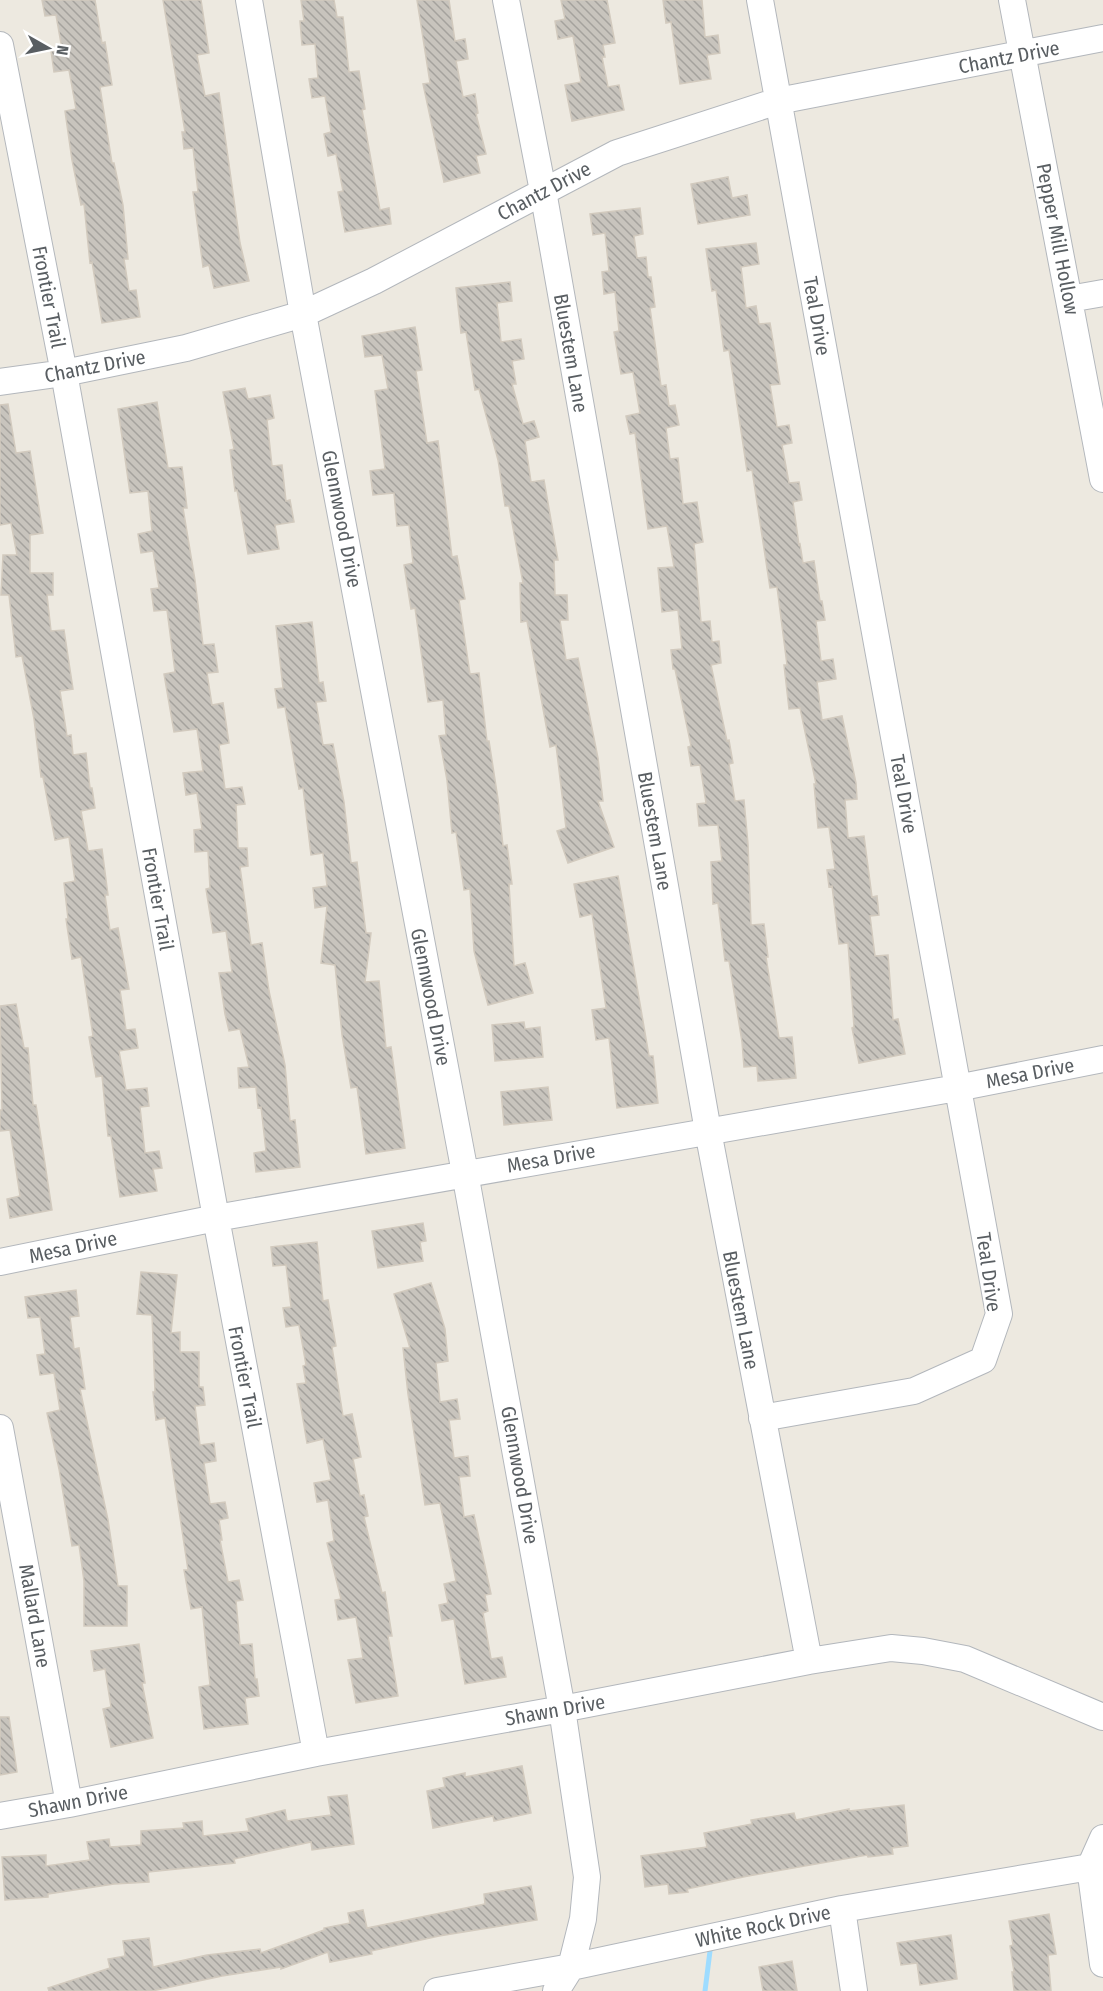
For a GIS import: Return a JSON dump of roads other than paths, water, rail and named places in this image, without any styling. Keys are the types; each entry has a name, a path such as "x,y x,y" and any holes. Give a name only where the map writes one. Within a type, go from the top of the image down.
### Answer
{"street":[{"name":"Glennwood Drive","path":"249,0 303,314 465,1173 562,1709 587,1877 583,1919 571,1967 556,1991"},
{"name":"Bluestem Lane","path":"506,0 543,191 708,1131 810,1662"},
{"name":"Teal Drive","path":"760,0 999,1314 983,1360 914,1392 762,1418"},
{"name":"Pepper Mill Hollow","path":"1012,0 1103,479"},
{"name":"Chantz Drive","path":"0,382 64,373 186,348 303,314 374,281 617,153 778,101 1103,38"},
{"name":"Frontier Trail","path":"0,45 64,373 216,1218 316,1753"},
{"path":"1069,299 1103,293"},
{"name":"Mesa Drive","path":"0,1262 216,1218 957,1088 1103,1059"},
{"name":"Mallard Lane","path":"0,1428 69,1804"},
{"name":"Shawn Drive","path":"0,1816 316,1753 891,1648 965,1659 1103,1717"},
{"path":"1103,1838 1090,1867 1103,1964"},
{"name":"White Rock Drive","path":"436,1991 571,1967 842,1909 1090,1867"},
{"path":"842,1909 854,1991"}],"waterway":[{"path":"705,1991 710,1951"}]}
